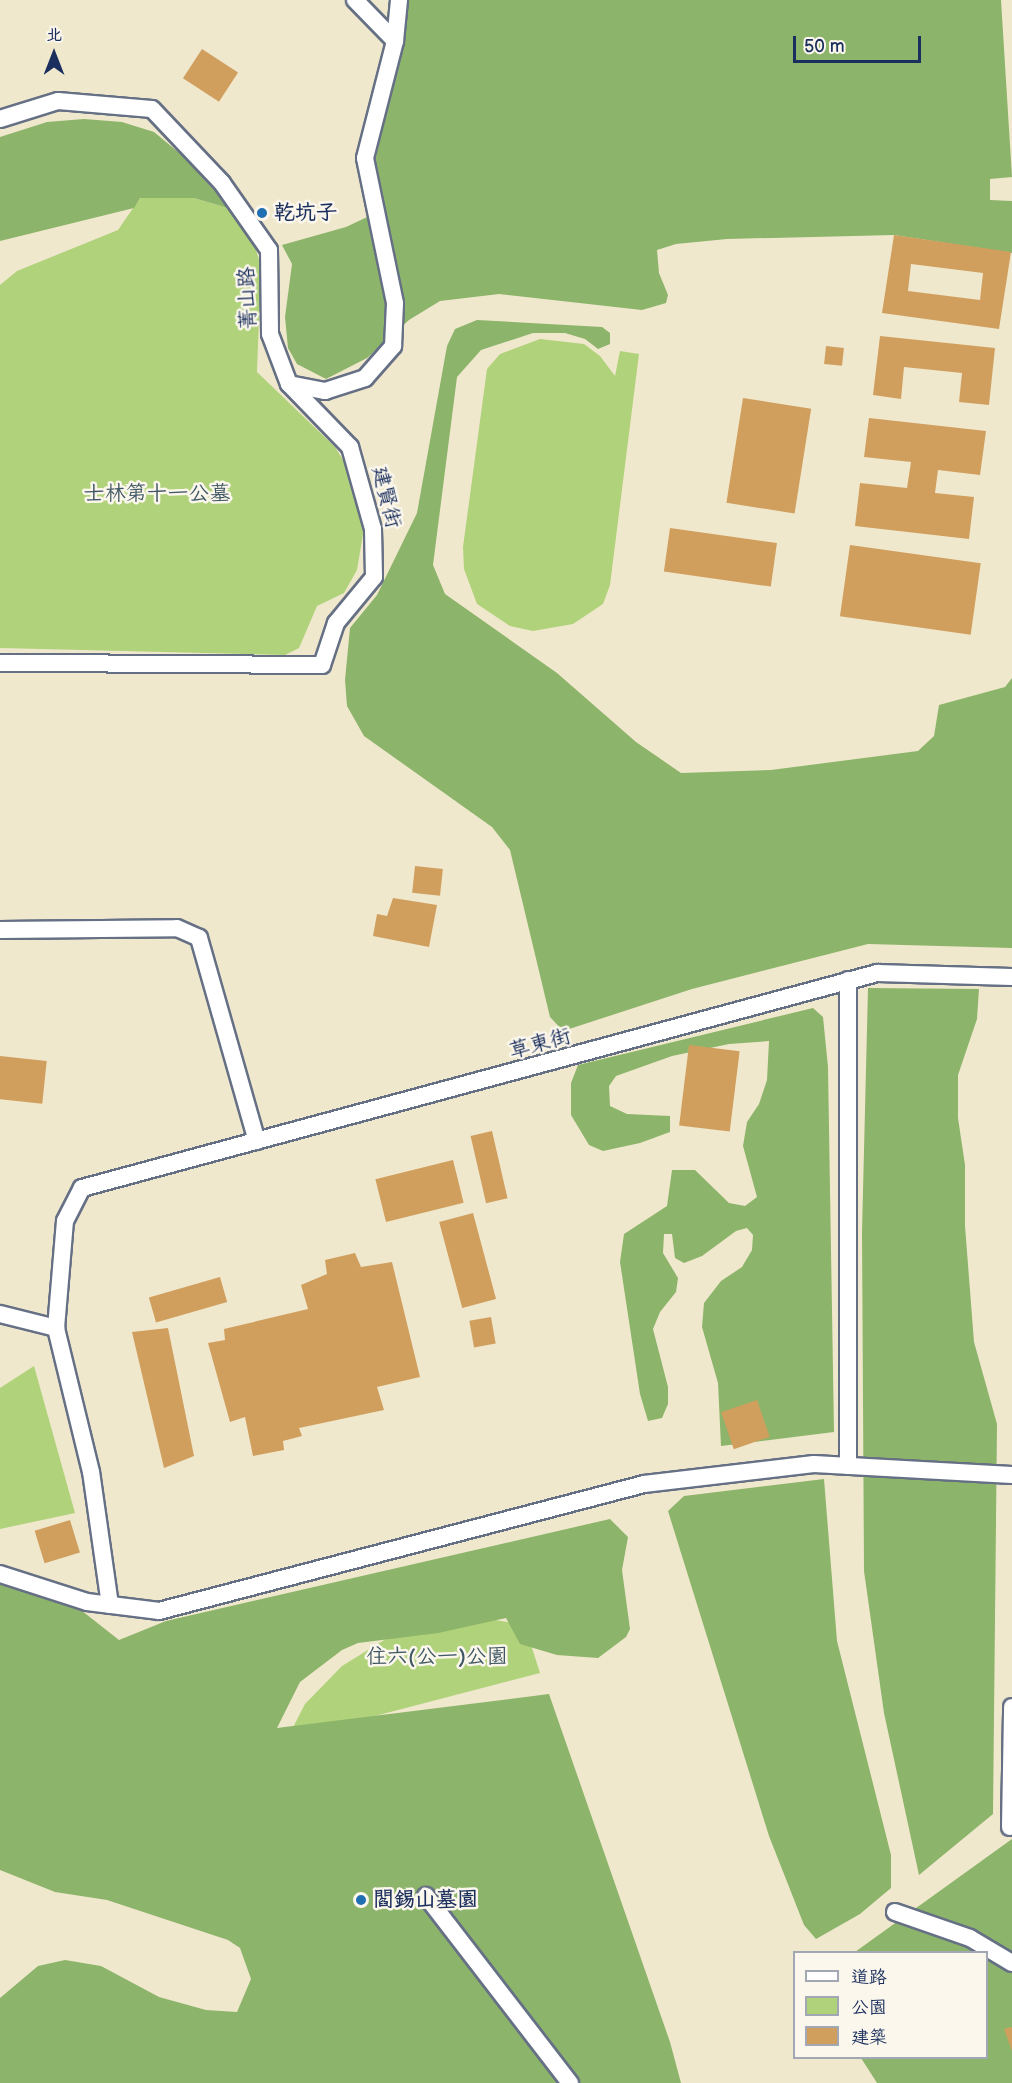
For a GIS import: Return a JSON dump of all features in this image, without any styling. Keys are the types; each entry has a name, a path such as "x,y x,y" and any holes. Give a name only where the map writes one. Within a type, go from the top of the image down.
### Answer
{"street":[{"path":"356,0 395,41"},
{"path":"289,384 325,391 365,378 393,346 395,303 365,158 395,41 399,0"},
{"name":"菁山路","path":"0,119 58,101 152,110 222,183 269,250 270,334 289,384"},
{"name":"建賢街","path":"0,663 322,665 336,622 374,578 374,529 350,447 289,384"},
{"path":"0,930 177,928 199,938 257,1141"},
{"name":"草東街","path":"56,1328 65,1221 82,1188 877,973 1012,977"},
{"path":"848,980 848,1466"},
{"path":"0,1314 56,1328 91,1472 110,1605"},
{"path":"0,1574 87,1602 159,1611 644,1484 814,1464 1012,1475"},
{"path":"1010,1827 1012,1707"},
{"path":"426,1896 570,2083"},
{"path":"895,1912 970,1938 1012,1963"}],"green space":[{"path":"406,0 1001,0 1012,177 990,179 990,200 1012,201 1012,253 894,235 727,239 676,244 657,250 659,273 668,295 666,303 642,310 499,294 440,301 409,320 367,358 326,379 297,364 288,348 285,317 292,264 282,245 346,227 384,209 375,161 402,45"},
{"path":"84,119 122,122 154,132 183,156 231,209 194,198 140,198 134,208 0,241 0,137 47,122"},
{"name":"士林第十一公墓","path":"140,198 194,198 231,209 251,234 261,266 257,372 335,447 360,488 364,528 357,570 344,593 317,606 299,648 285,655 0,648 0,285 17,271 118,230"},
{"path":"477,320 602,327 610,333 610,344 598,349 585,339 565,333 533,333 481,350 457,377 433,565 445,594 557,673 636,742 681,773 771,770 918,751 934,736 939,705 1005,687 1012,678 1012,948 868,944 692,989 563,1031 550,1017 510,850 492,827 364,736 347,706 345,680 350,628 377,595 417,513 447,346 455,329"},
{"path":"540,339 584,344 600,356 615,376 620,351 639,354 610,585 603,604 573,624 533,631 510,626 477,604 464,569 463,547 487,369 500,354"},
{"path":"868,988 979,989 977,1019 958,1075 958,1118 965,1165 965,1226 974,1342 997,1424 993,1814 919,1875 884,1713 864,1571 862,1232"},
{"path":"813,1008 823,1017 828,1067 834,1432 721,1446 718,1383 702,1327 704,1303 721,1281 742,1267 752,1250 753,1235 747,1228 736,1231 702,1256 684,1263 675,1258 672,1234 664,1234 663,1253 678,1278 676,1292 660,1312 653,1329 668,1387 668,1404 662,1418 648,1421 640,1394 620,1262 624,1234 667,1206 672,1170 695,1170 729,1203 745,1206 757,1197 743,1146 747,1122 759,1104 767,1080 769,1041 729,1044 672,1056 616,1076 609,1086 610,1106 627,1114 670,1116 670,1132 640,1143 603,1151 589,1145 571,1115 571,1083 578,1065"},
{"path":"34,1366 75,1513 0,1529 0,1388"},
{"path":"824,1479 837,1641 891,1855 891,1888 860,1914 816,1939 804,1925 769,1836 668,1511 684,1496"},
{"path":"610,1519 628,1537 622,1570 630,1629 626,1637 598,1658 557,1655 520,1644 506,1618 438,1633 358,1643 342,1650 300,1682 277,1728 549,1694 670,2042 681,2083 0,2083 0,1998 38,1966 65,1960 101,1966 159,1997 206,2010 237,2012 251,1979 240,1948 228,1940 107,1900 55,1892 0,1870 0,1568 72,1603 119,1640 166,1621"},
{"name":"住六(公一)公園","path":"428,1613 471,1616 532,1626 532,1648 540,1673 287,1739 305,1704 342,1666"},
{"path":"1012,1839 1012,2083 877,2083 862,2059 988,2059 988,1951 856,1951"}],"building":[{"path":"202,49 238,72 219,102 183,78"},
{"path":"894,235 1011,252 999,329 882,313","holes":["911,264 983,273 980,300 908,291"]},
{"path":"880,336 995,348 989,405 959,402 962,373 904,367 901,399 873,395"},
{"path":"826,346 844,348 842,366 824,364"},
{"path":"743,398 811,409 795,513 726,503"},
{"path":"869,418 986,431 980,475 938,470 935,493 974,497 969,539 855,526 860,483 907,488 911,462 864,457"},
{"path":"670,528 777,543 771,587 664,572"},
{"path":"850,545 981,563 971,635 840,616"},
{"path":"415,866 443,869 440,896 412,893"},
{"path":"393,898 437,905 429,947 373,936 377,914 387,916"},
{"path":"689,1045 740,1051 730,1132 679,1125"},
{"path":"0,1056 47,1061 42,1104 0,1099"},
{"path":"492,1131 508,1198 486,1203 471,1136"},
{"path":"453,1160 464,1203 386,1222 375,1179"},
{"path":"473,1213 496,1299 462,1308 439,1222"},
{"path":"355,1253 361,1267 392,1262 420,1377 377,1387 384,1410 299,1428 302,1436 283,1441 284,1450 253,1456 245,1417 230,1422 208,1343 225,1340 224,1329 308,1309 301,1285 327,1274 325,1260"},
{"path":"220,1277 227,1302 156,1322 149,1297"},
{"path":"491,1317 496,1344 474,1347 469,1321"},
{"path":"168,1328 194,1456 164,1468 132,1332"},
{"path":"757,1400 770,1437 734,1449 721,1412"},
{"path":"70,1520 80,1553 45,1563 35,1531"},
{"path":"1012,2027 1012,2051 1004,2029"}],"place":[{"name":"乾坑子","path":"262,213"},
{"name":"閻錫山墓園","path":"361,1900"}]}
